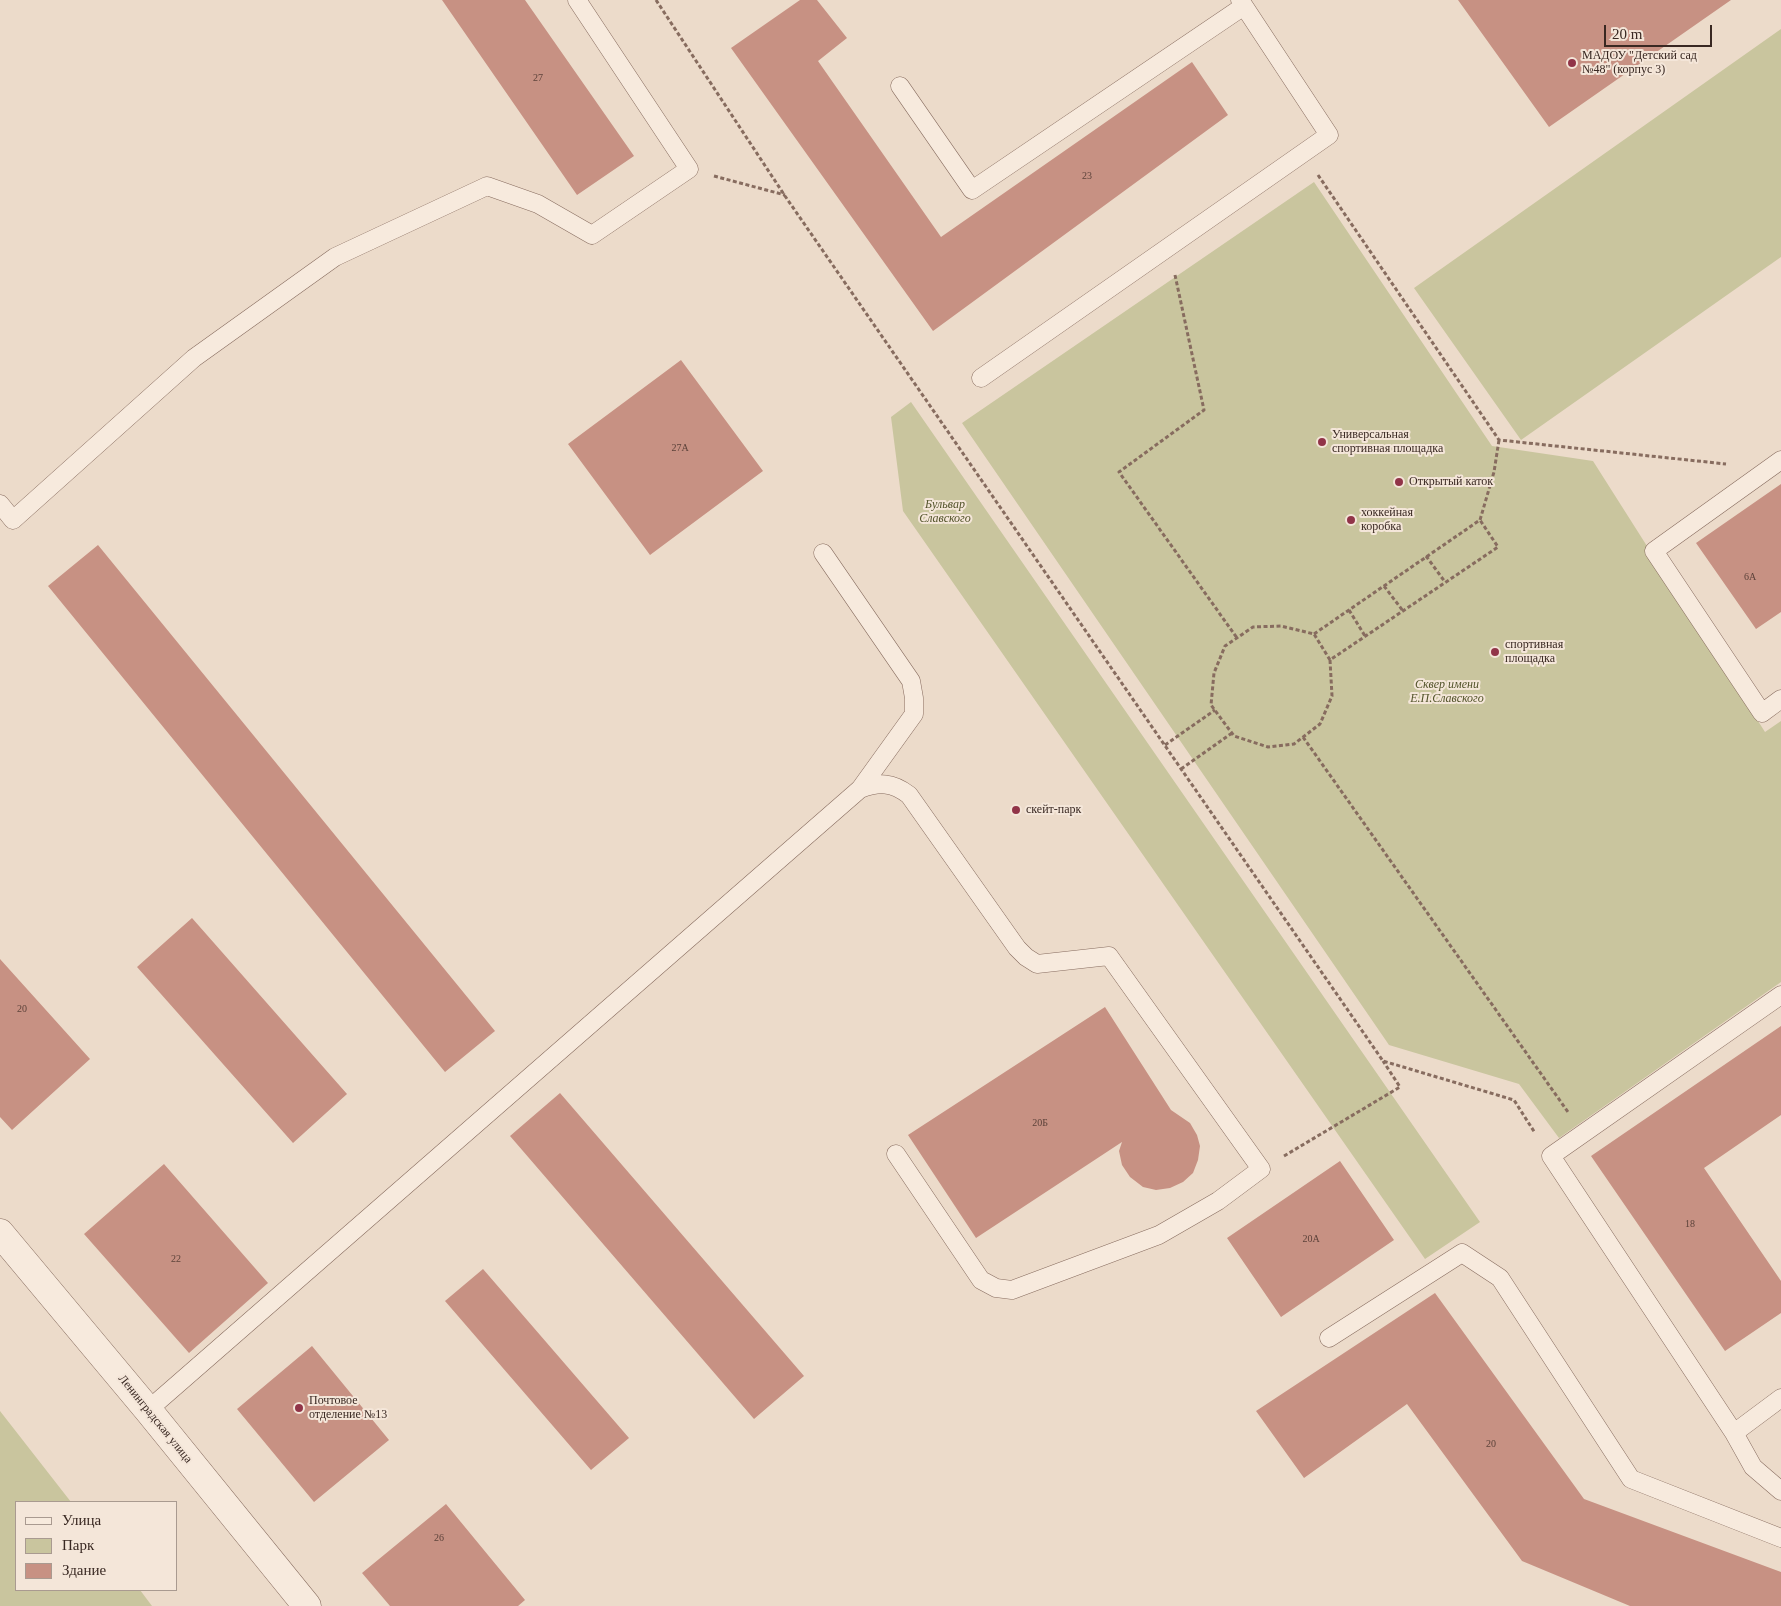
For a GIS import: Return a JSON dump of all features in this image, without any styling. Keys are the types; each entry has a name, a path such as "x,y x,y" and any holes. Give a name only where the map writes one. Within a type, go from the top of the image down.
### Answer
{"street":[{"name":"Ленинградская улица","path":"0,1233 148,1410 307,1606"}],"lane":[{"path":"0,504 13,520 194,358 335,257 487,186 538,204 592,235 689,169 578,0"},
{"path":"900,86 972,190 1242,3 1329,135 1302,152 981,378"},
{"path":"1775,464 1654,551 1762,713 1781,699"},
{"path":"148,1410 860,789 914,714 914,698 910,681 823,553"},
{"path":"860,789 874,784 886,784 899,787 909,795 1017,948 1026,957 1037,964 1109,956 1261,1169 1218,1201 1159,1235 1012,1290 996,1288 981,1280 896,1154"},
{"path":"1781,995 1550,1156 1734,1433 1753,1467 1781,1491"},
{"path":"1329,1338 1462,1254 1500,1278 1631,1480 1781,1538"},
{"path":"1734,1433 1781,1398"}],"path":[{"path":"656,0 785,196 1400,1087 1261,1169"},
{"path":"1302,152 1499,440 1494,472 1480,520 1314,634"},
{"path":"689,169 785,196"},
{"path":"1169,246 1204,410 1119,472 1237,638"},
{"path":"1499,440 1775,464"},
{"path":"1330,660 1498,547 1480,520"},
{"path":"1426,556 1445,582"},
{"path":"1384,586 1403,611"},
{"path":"1349,610 1366,636"},
{"path":"1280,626 1314,634 1330,660 1332,696 1320,724 1294,744 1268,747 1234,736 1211,705 1214,673 1225,646 1253,628 1280,626"},
{"path":"1165,745 1215,710"},
{"path":"1181,769 1232,733"},
{"path":"1303,737 1583,1134"},
{"path":"1383,1061 1514,1100 1550,1156"}],"green space":[{"path":"1781,29 1781,257 1521,440 1414,288"},
{"name":"Сквер имени Е.П.Славского","path":"1314,182 1492,446 1593,461 1765,732 1781,721 1781,982 1559,1138 1519,1084 1389,1045 962,423"},
{"name":"Бульвар Славского","path":"911,402 1480,1222 1425,1259 903,511 891,417"},
{"path":"0,1411 70,1501 15,1501 15,1591 141,1591 152,1606 0,1606"}],"building":[{"path":"442,0 525,0 634,156 577,195"},
{"path":"800,0 817,0 847,38 818,61 941,237 1192,62 1228,115 933,331 731,48"},
{"name":"МАДОУ \"Детский сад №48\" (корпус 3)","path":"1458,0 1731,0 1549,127"},
{"path":"681,360 763,471 650,555 568,444"},
{"path":"1781,484 1781,612 1756,629 1696,543"},
{"path":"98,545 495,1031 445,1072 48,586"},
{"path":"192,918 347,1094 293,1143 137,967"},
{"path":"0,959 90,1059 12,1130 0,1117"},
{"path":"1105,1007 1171,1110 1190,1123 1197,1135 1200,1146 1198,1160 1193,1173 1183,1182 1170,1188 1156,1190 1143,1187 1130,1177 1122,1165 1119,1151 1122,1142 976,1238 908,1135"},
{"path":"1781,1026 1781,1115 1704,1168 1781,1281 1781,1313 1725,1351 1591,1156"},
{"path":"560,1093 804,1376 754,1419 510,1136"},
{"path":"1340,1161 1394,1240 1281,1317 1227,1238"},
{"path":"164,1164 268,1283 189,1353 84,1234"},
{"path":"483,1269 629,1438 591,1470 445,1301"},
{"path":"1435,1293 1584,1499 1781,1572 1781,1606 1630,1606 1522,1561 1407,1404 1304,1478 1256,1411"},
{"path":"312,1346 389,1440 314,1502 237,1409"},
{"path":"446,1504 525,1600 518,1606 390,1606 362,1573"}],"place":[{"name":"МАДОУ \"Детский сад №48\" (корпус 3)","path":"1572,63"},
{"name":"Универсальная спортивная площадка","path":"1322,442"},
{"name":"Открытый каток","path":"1399,482"},
{"name":"хоккейная коробка","path":"1351,520"},
{"name":"спортивная площадка","path":"1495,652"},
{"name":"скейт-парк","path":"1016,810"},
{"name":"Почтовое отделение №13","path":"299,1408"}]}
